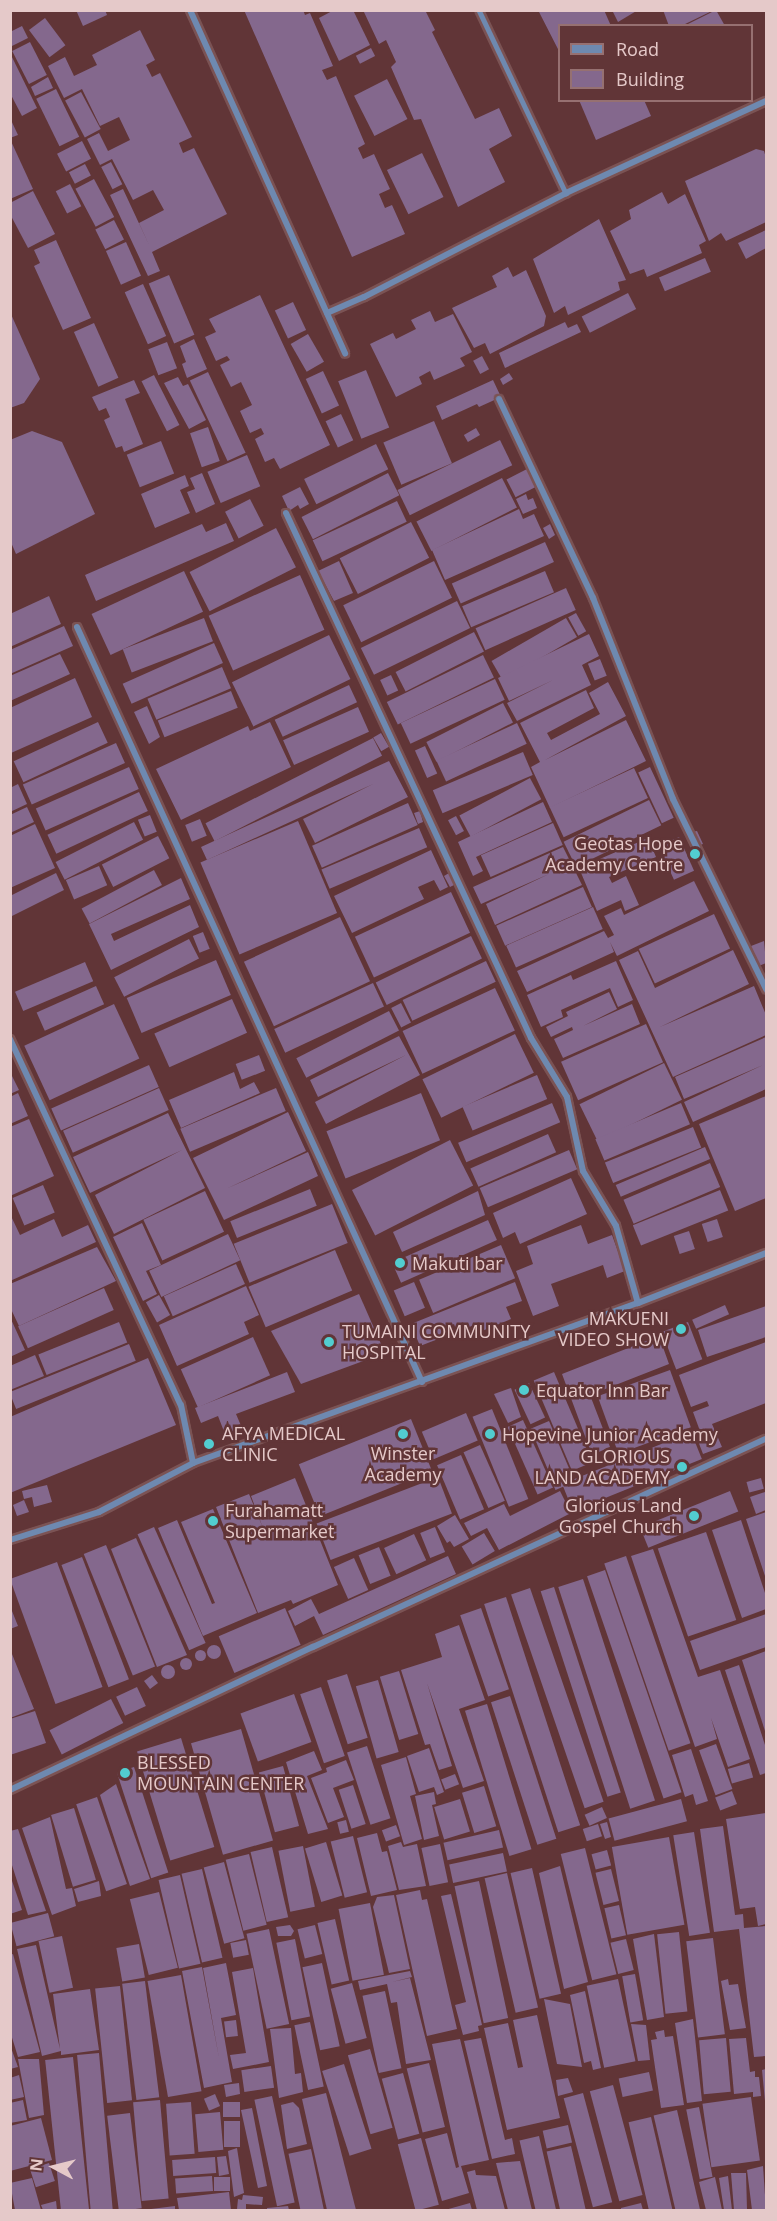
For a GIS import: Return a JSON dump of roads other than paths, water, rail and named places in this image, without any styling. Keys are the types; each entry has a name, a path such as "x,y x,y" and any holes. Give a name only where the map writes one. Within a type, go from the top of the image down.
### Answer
{"street":[{"path":"190,10 345,354"},
{"path":"327,313 364,297 566,193 766,101"},
{"path":"499,399 593,598 674,799 766,989"},
{"path":"286,513 531,1038 567,1097 583,1171 616,1226 638,1303"},
{"path":"77,627 422,1382"},
{"path":"10,1039 181,1406 193,1463"},
{"path":"10,1540 99,1512 193,1463 638,1303 766,1253"},
{"path":"10,1790 367,1622 766,1439"}],"lane":[{"path":"479,10 566,193"}],"place":[{"name":"Geotas Hope Academy Centre","path":"695,854"},
{"name":"Makuti bar","path":"400,1263"},
{"name":"MAKUENI VIDEO SHOW","path":"681,1329"},
{"name":"TUMAINI COMMUNITY HOSPITAL","path":"329,1342"},
{"name":"Equator Inn Bar","path":"524,1390"},
{"name":"Winster Academy","path":"403,1434"},
{"name":"Hopevine Junior Academy","path":"490,1434"},
{"name":"AFYA MEDICAL CLINIC","path":"209,1444"},
{"name":"GLORIOUS LAND ACADEMY","path":"682,1467"},
{"name":"Glorious Land Gospel Church","path":"694,1516"},
{"name":"Furahamatt Supermarket","path":"213,1521"},
{"name":"BLESSED MOUNTAIN CENTER","path":"125,1773"}]}
